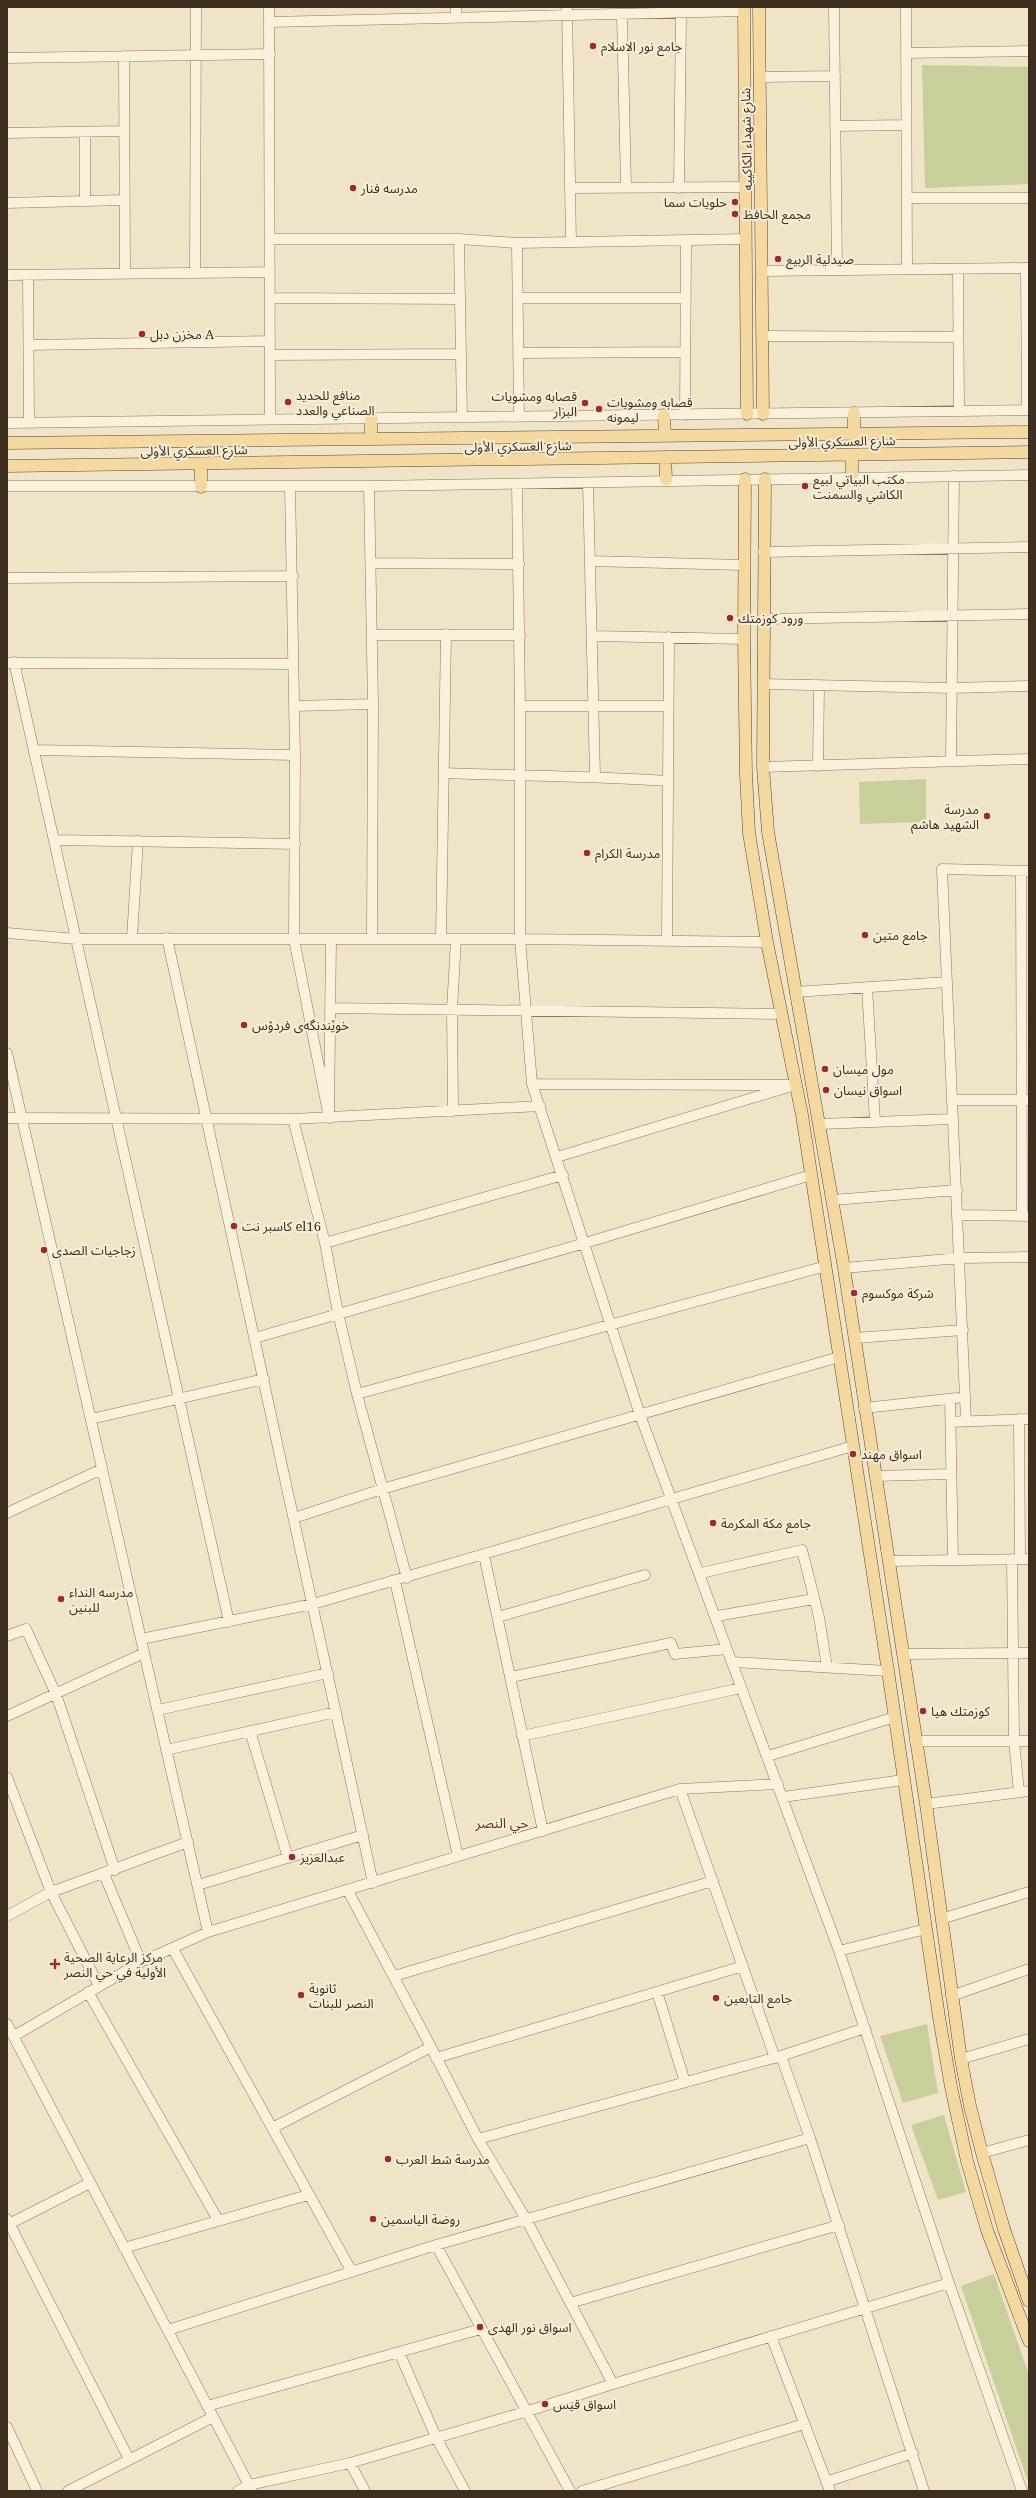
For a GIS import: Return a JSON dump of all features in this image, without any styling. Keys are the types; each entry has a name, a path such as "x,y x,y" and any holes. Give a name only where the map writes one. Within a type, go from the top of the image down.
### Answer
{"main road":[{"name":"شارع شهداء الكاكييه","path":"759,7 763,414"},
{"path":"744,9 747,414"},
{"path":"854,413 854,433"},
{"path":"664,415 665,435"},
{"path":"371,417 371,438"},
{"name":"شارع العسكري الأولى","path":"7,443 1029,432"},
{"path":"766,456 767,434"},
{"path":"746,435 746,456"},
{"name":"شارع العسكري الأولى","path":"7,466 746,456 852,456 1029,452"},
{"path":"852,456 852,477"},
{"path":"665,458 666,479"},
{"path":"201,464 201,487"},
{"path":"746,479 743,565 749,832 767,942 795,1085 826,1266 939,2017 967,2161 987,2230 1029,2341"},
{"path":"765,479 763,535 763,767 768,832 844,1268 864,1408 926,1804 951,1996 961,2059 970,2106 982,2153 1004,2229 1029,2301"},
{"path":"744,534 763,535"},
{"path":"847,1410 864,1408"}],"street":[{"path":"195,273 196,7"},
{"path":"269,7 270,418"},
{"path":"834,7 837,270"},
{"path":"906,7 907,269"},
{"path":"269,22 456,12 567,11 622,14 681,13 744,9"},
{"path":"567,11 571,242"},
{"path":"679,188 681,13"},
{"path":"622,14 626,187"},
{"path":"906,53 1029,51"},
{"path":"7,58 270,54"},
{"path":"124,56 125,274"},
{"path":"760,76 835,76"},
{"path":"835,126 906,125"},
{"path":"7,132 124,131"},
{"path":"85,132 85,201"},
{"path":"570,188 745,187"},
{"path":"907,198 1029,198"},
{"path":"7,203 124,200"},
{"path":"270,239 459,239 517,243 746,239"},
{"path":"459,239 462,417"},
{"path":"685,415 684,352 686,241"},
{"path":"517,243 519,416"},
{"path":"958,268 959,411"},
{"path":"7,423 270,418 685,415 1028,410 1027,268 762,271"},
{"path":"7,275 270,272"},
{"path":"28,274 29,423"},
{"path":"270,298 460,299"},
{"path":"518,298 685,298"},
{"path":"762,336 958,337"},
{"path":"29,345 270,340"},
{"path":"519,353 684,352"},
{"path":"270,355 461,354"},
{"path":"7,486 369,486 588,483 666,479 1029,475"},
{"path":"951,761 954,476"},
{"path":"588,483 595,776"},
{"path":"517,484 520,634 520,939 532,1084 563,1175 640,1415 701,1573 741,1688 768,1756 839,1951 866,2028 949,2283 1022,2491"},
{"path":"290,486 293,576 295,755 294,939 329,1118"},
{"path":"369,486 373,704 372,939"},
{"path":"763,552 1029,547"},
{"path":"590,561 743,565"},
{"path":"371,563 519,564"},
{"path":"7,578 293,576"},
{"path":"763,619 952,617 1029,614"},
{"path":"441,939 446,634"},
{"path":"372,635 520,634"},
{"path":"592,636 744,639"},
{"path":"666,941 669,637"},
{"path":"229,1622 34,750 11,662 293,664"},
{"path":"763,684 952,688 1029,686"},
{"path":"818,766 819,685"},
{"path":"294,706 373,704"},
{"path":"520,706 668,706"},
{"path":"34,750 295,755"},
{"path":"763,767 1029,759"},
{"path":"444,772 520,776 595,776 668,781"},
{"path":"54,840 295,844"},
{"path":"132,938 138,841"},
{"path":"958,1215 1026,1216 1025,871 942,869 966,1421"},
{"path":"7,933 76,938 520,939 767,942"},
{"path":"167,938 373,1883"},
{"path":"329,1118 331,939"},
{"path":"453,1111 452,1009 456,939"},
{"path":"796,992 947,982"},
{"path":"867,987 876,1121"},
{"path":"330,1008 782,1014"},
{"path":"7,1053 208,1932"},
{"path":"532,1084 795,1085"},
{"path":"557,1157 795,1085"},
{"path":"952,1100 1025,1100"},
{"path":"7,1118 116,1117 293,1119 540,1106"},
{"path":"293,1119 325,1243 338,1313 357,1394 407,1578"},
{"path":"820,1124 953,1119"},
{"path":"325,1243 563,1175"},
{"path":"255,1338 585,1243 811,1175"},
{"path":"833,1200 957,1190"},
{"path":"844,1268 960,1258 1029,1256"},
{"path":"357,1394 612,1326 826,1266"},
{"path":"854,1338 963,1330"},
{"path":"294,1518 382,1489 840,1357"},
{"path":"91,1419 264,1379"},
{"path":"864,1408 965,1398"},
{"path":"950,1399 953,1560"},
{"path":"926,1804 1024,1792 1014,1741 1014,1653 1020,1559 1024,1419 951,1422"},
{"path":"141,1639 313,1604 407,1578 853,1446"},
{"path":"7,1513 102,1469"},
{"path":"875,1476 951,1474"},
{"path":"701,1573 802,1550 814,1599 827,1667"},
{"path":"484,1555 543,1831"},
{"path":"888,1561 1020,1559"},
{"path":"498,1617 645,1575"},
{"path":"395,1581 458,1856"},
{"path":"716,1616 814,1599"},
{"path":"7,1636 26,1629 56,1694 115,1870"},
{"path":"511,1677 671,1643 675,1654 727,1649"},
{"path":"7,1716 144,1653"},
{"path":"903,1654 1029,1653"},
{"path":"732,1662 888,1671"},
{"path":"158,1710 328,1673"},
{"path":"522,1736 741,1688"},
{"path":"166,1750 336,1712"},
{"path":"768,1756 895,1717"},
{"path":"250,1731 288,1858"},
{"path":"915,1741 1029,1741"},
{"path":"7,1777 51,1892 99,1986"},
{"path":"783,1797 903,1780"},
{"path":"14,2036 141,1962 173,1949 208,1932 348,1891 680,1789 778,1784"},
{"path":"680,1789 743,1966 810,2138 913,2453 924,2491"},
{"path":"198,1885 363,1835"},
{"path":"7,1916 51,1892 115,1870 188,1842"},
{"path":"104,1874 141,1962"},
{"path":"394,1976 713,1881"},
{"path":"348,1891 394,1976 478,2140 526,2218 612,2384"},
{"path":"941,1919 1029,1892"},
{"path":"839,1951 926,1929"},
{"path":"173,1949 274,2127 308,2195 352,2272"},
{"path":"436,2058 743,1966"},
{"path":"951,1996 1029,1969"},
{"path":"88,1992 218,2220"},
{"path":"657,1992 685,2082"},
{"path":"7,2024 251,2488"},
{"path":"478,2140 778,2057 866,2028"},
{"path":"961,2059 1028,2042"},
{"path":"274,2127 431,2047"},
{"path":"168,2330 526,2218 810,2138"},
{"path":"982,2153 1029,2140"},
{"path":"90,2183 8,2223 129,2459"},
{"path":"124,2248 308,2195"},
{"path":"570,2303 839,2225"},
{"path":"436,2245 481,2329 528,2411 570,2491"},
{"path":"238,2491 350,2463 528,2411 865,2307 949,2283"},
{"path":"207,2406 481,2329"},
{"path":"771,2336 828,2487 913,2453"},
{"path":"399,2352 436,2437 465,2491"},
{"path":"68,2491 213,2417"},
{"path":"582,2491 804,2424"},
{"path":"7,2427 37,2491"},
{"path":"350,2463 365,2491"}],"green space":[{"path":"922,65 1029,67 1029,184 925,188"},
{"path":"926,779 926,822 860,824 859,782"},
{"path":"927,2024 938,2093 903,2103 880,2036"},
{"path":"944,2115 966,2192 938,2200 911,2125"},
{"path":"994,2274 1029,2375 1029,2485 961,2286"}],"place":[{"name":"جامع نور الاسلام","path":"593,46"},
{"name":"مدرسه فنار","path":"353,188"},
{"name":"حلويات سما","path":"735,202"},
{"name":"مجمع الحافظ","path":"735,214"},
{"name":"صيدلية الربيع","path":"778,259"},
{"name":"مخزن دبل A","path":"142,334"},
{"name":"منافع للحديد الصناعي والعدد","path":"288,402"},
{"name":"قصابه ومشويات البزار","path":"585,403"},
{"name":"قصابه ومشويات ليمونه","path":"599,409"},
{"name":"مكتب البياتي لبيع الكاشي والسمنت","path":"805,486"},
{"name":"ورود كوزمتك","path":"730,618"},
{"name":"مدرسة الشهيد هاشم","path":"987,816"},
{"name":"مدرسة الكرام","path":"587,853"},
{"name":"جامع متين","path":"865,935"},
{"name":"خوێندنگەی فردۆس","path":"244,1025"},
{"name":"مول ميسان","path":"825,1069"},
{"name":"اسواق نيسان","path":"826,1090"},
{"name":"كاسبر نت el16","path":"234,1226"},
{"name":"زجاجيات الصدى","path":"44,1250"},
{"name":"شركة موكسوم","path":"854,1293"},
{"name":"اسواق مهند","path":"853,1454"},
{"name":"جامع مكة المكرمة","path":"713,1523"},
{"name":"مدرسه النداء للبنين","path":"61,1599"},
{"name":"كوزمتك هيا","path":"923,1711"},
{"name":"عبدالعزيز","path":"292,1857"},
{"name":"مركز الرعاية الصحية الأولية في حي النصر","path":"55,1964"},
{"name":"ثانوية النصر للبنات","path":"301,1995"},
{"name":"جامع التابعين","path":"716,1998"},
{"name":"مدرسة شط العرب","path":"388,2159"},
{"name":"روضة الياسمين","path":"373,2219"},
{"name":"اسواق نور الهدى","path":"480,2327"},
{"name":"اسواق قيس","path":"545,2404"}],"district":[{"name":"حي النصر","path":"502,1823"}]}
